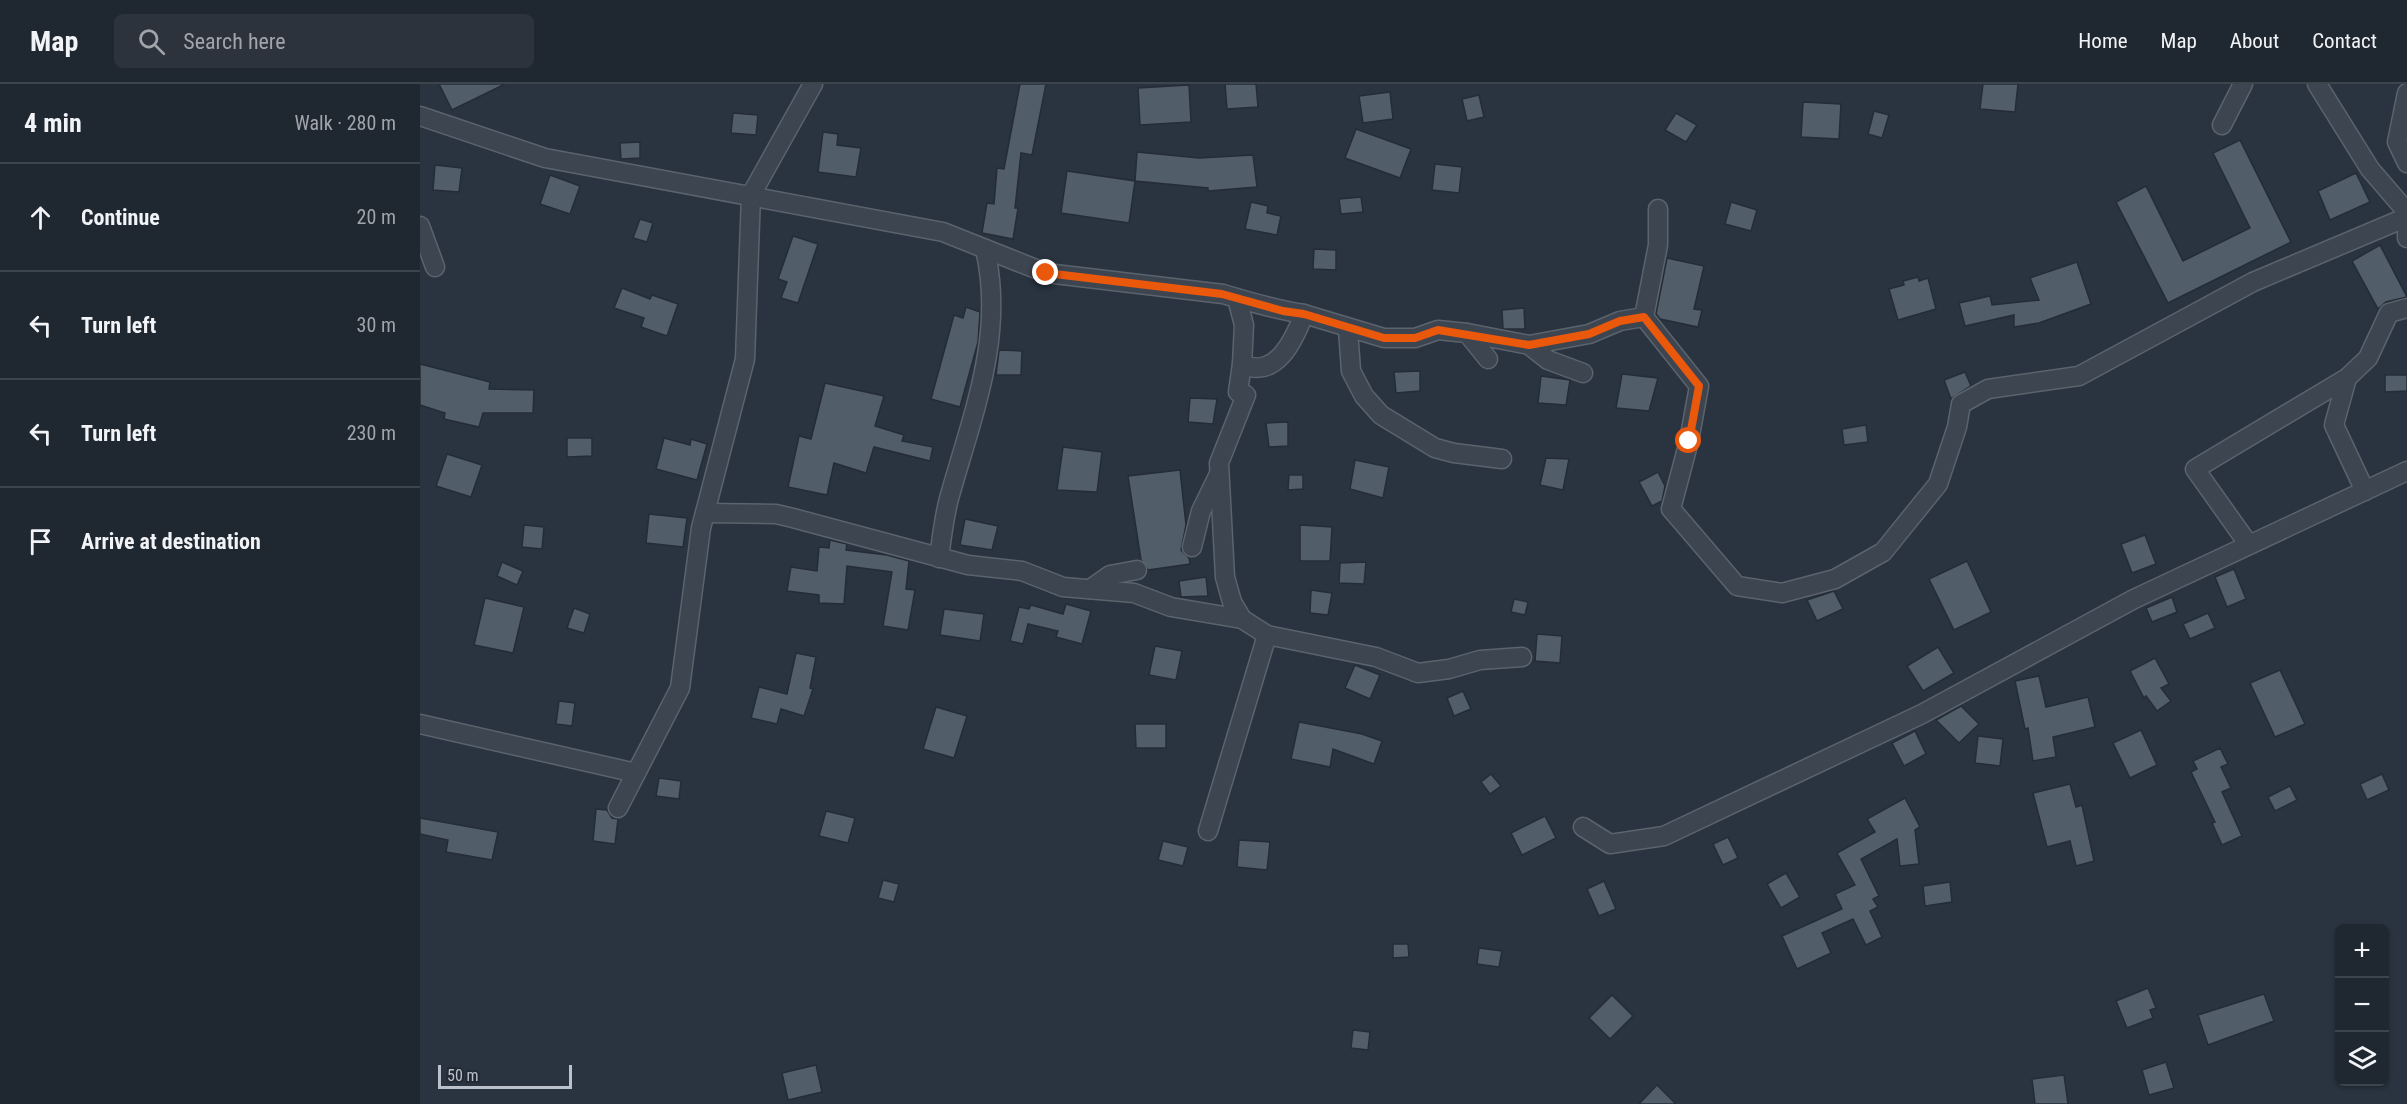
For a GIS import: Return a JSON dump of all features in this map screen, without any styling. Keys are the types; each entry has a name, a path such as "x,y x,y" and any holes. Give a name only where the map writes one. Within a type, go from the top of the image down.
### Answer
{"street":[{"path":"618,808 680,688 705,513 745,359 751,195 813,84"},
{"path":"2222,125 2243,84"},
{"path":"2317,84 2370,169 2407,212"},
{"path":"2407,93 2397,142 2407,163"},
{"path":"420,116 545,158 943,232 1046,273 1237,298 1304,314 1384,338 1415,338 1438,330 1529,345 1589,334 1620,321 1644,317"},
{"path":"1658,209 1658,245 1644,317 1699,386 1689,441 1671,508 1737,586 1782,593 1835,579 1883,552 1938,484 1957,427 1961,404 1988,389 2079,376 2253,282 2407,217"},
{"path":"420,226 435,267"},
{"path":"2407,226 2405,233 2407,238"},
{"path":"939,558 949,497 974,420 986,368 992,280 985,249"},
{"path":"1237,298 1244,325 1238,392 1246,395 1219,463 1219,474 1225,577 1232,602 1242,619"},
{"path":"2249,545 2195,469 2347,378 2368,358 2389,313 2407,308"},
{"path":"1242,364 1251,368 1263,369 1276,361 1288,349 1304,314"},
{"path":"1348,329 1351,371 1364,396 1381,415 1435,448 1454,453 1502,459"},
{"path":"1467,333 1488,359"},
{"path":"1529,345 1548,360 1583,373"},
{"path":"2347,378 2334,425 2365,491"},
{"path":"1583,827 1610,844 1664,836 1922,714 2134,599 2407,471"},
{"path":"1192,546 1201,511 1219,474"},
{"path":"705,513 776,514 968,565 1022,571 1064,586 1134,593 1171,607 1242,619 1267,635 1376,657 1418,673 1449,669 1480,660 1522,657"},
{"path":"1090,589 1110,576 1137,570"},
{"path":"1208,831 1267,635"},
{"path":"420,724 636,773"}],"building":[{"path":"439,84 505,84 452,110"},
{"path":"1020,84 1046,84 1032,155 1021,153 1015,208 1018,208 1013,239 982,233 987,203 994,204 997,168 1004,169"},
{"path":"1225,84 1256,84 1258,107 1227,109"},
{"path":"1983,84 2018,84 2015,112 1980,109"},
{"path":"1189,85 1191,122 1140,125 1138,88"},
{"path":"1390,92 1393,119 1363,123 1359,96"},
{"path":"1479,95 1484,117 1467,121 1462,99"},
{"path":"1803,102 1841,104 1839,139 1801,137"},
{"path":"1874,111 1889,115 1882,138 1868,134"},
{"path":"733,113 758,115 756,135 731,133"},
{"path":"1676,113 1697,125 1686,142 1665,130"},
{"path":"1356,129 1411,149 1400,178 1345,158"},
{"path":"823,132 838,134 837,145 861,148 856,177 818,172"},
{"path":"2240,140 2291,242 2168,303 2116,202 2146,186 2183,261 2250,228 2213,153"},
{"path":"640,142 640,158 621,159 620,143"},
{"path":"1137,152 1199,158 1253,155 1257,187 1208,191 1208,188 1135,181"},
{"path":"1435,164 1462,167 1459,193 1432,190"},
{"path":"435,165 462,168 459,192 433,190"},
{"path":"1067,171 1135,181 1129,223 1061,213"},
{"path":"2356,173 2370,202 2330,220 2318,191"},
{"path":"550,175 580,186 570,214 540,204"},
{"path":"1361,197 1363,212 1341,214 1339,199"},
{"path":"1251,202 1268,206 1267,213 1281,216 1277,235 1245,229"},
{"path":"1731,202 1757,210 1751,231 1725,224"},
{"path":"640,219 653,223 647,242 633,238"},
{"path":"793,236 818,244 798,303 781,298 787,282 778,279"},
{"path":"2380,245 2407,297 2386,302 2378,309 2352,261"},
{"path":"1314,249 1336,250 1336,270 1313,269"},
{"path":"1667,258 1704,266 1694,309 1702,310 1698,327 1660,319 1656,314"},
{"path":"2077,262 2091,304 2039,323 2014,327 2014,315 1965,326 1959,303 1990,296 1992,305 2039,300 2030,278"},
{"path":"1918,277 1919,281 1928,278 1936,309 1898,320 1889,289 1904,285 1903,281"},
{"path":"622,288 650,299 652,295 678,304 667,336 641,327 644,318 614,308"},
{"path":"966,307 980,312 978,342 960,407 931,399 954,315 963,318"},
{"path":"1524,308 1525,329 1503,329 1502,310"},
{"path":"999,350 1022,351 1021,375 996,375"},
{"path":"420,364 490,382 489,389 534,390 533,413 483,413 479,427 444,419 445,413 420,405"},
{"path":"1420,371 1420,391 1396,393 1394,372"},
{"path":"1965,372 1971,386 1951,399 1944,380"},
{"path":"1622,374 1658,378 1649,411 1616,408"},
{"path":"2385,375 2407,375 2407,391 2385,392"},
{"path":"1541,376 1570,380 1566,405 1538,403"},
{"path":"825,383 884,396 875,426 904,435 902,441 933,447 930,461 874,447 866,473 834,463 827,495 788,487 799,436 811,439"},
{"path":"1190,398 1217,399 1213,424 1188,422"},
{"path":"1288,422 1288,446 1269,447 1266,423"},
{"path":"1866,425 1868,442 1844,445 1842,429"},
{"path":"567,438 592,438 592,456 567,457"},
{"path":"664,438 690,445 691,439 707,444 697,480 656,469"},
{"path":"1063,447 1102,452 1097,492 1057,490"},
{"path":"447,454 482,465 471,497 436,486"},
{"path":"1546,458 1569,459 1563,490 1540,485"},
{"path":"1355,460 1389,467 1383,498 1350,489"},
{"path":"1180,470 1186,525 1181,550 1189,558 1190,564 1148,570 1141,560 1128,476"},
{"path":"1658,472 1665,486 1662,501 1652,506 1639,482"},
{"path":"1289,475 1303,475 1303,489 1288,490"},
{"path":"649,514 687,518 683,547 646,543"},
{"path":"965,519 998,526 992,550 960,545"},
{"path":"524,525 544,527 542,549 522,547"},
{"path":"1300,525 1332,527 1330,561 1300,561"},
{"path":"2145,535 2156,564 2132,573 2121,544"},
{"path":"830,540 847,544 846,550 887,555 909,561 906,589 915,590 908,630 883,626 892,572 847,566 844,604 819,603 819,595 787,591 791,567 817,571 819,547 829,548"},
{"path":"1967,561 1991,612 1954,630 1929,579"},
{"path":"502,562 523,571 517,585 497,576"},
{"path":"1366,562 1364,584 1339,583 1340,563"},
{"path":"2234,569 2246,599 2227,607 2215,577"},
{"path":"1206,577 1208,596 1181,597 1179,581"},
{"path":"1311,590 1332,593 1328,615 1310,613"},
{"path":"1834,591 1843,609 1817,621 1807,600"},
{"path":"2172,597 2177,612 2152,622 2146,608"},
{"path":"485,598 524,607 513,653 474,645"},
{"path":"1514,599 1528,602 1525,615 1511,612"},
{"path":"1066,604 1091,611 1082,644 1056,637 1058,631 1028,624 1023,644 1010,641 1019,607 1029,609 1031,605 1063,614"},
{"path":"574,608 590,614 584,633 567,628"},
{"path":"944,609 984,614 980,641 940,635"},
{"path":"2208,613 2215,628 2190,639 2183,624"},
{"path":"1537,634 1562,636 1560,663 1535,661"},
{"path":"1155,646 1182,651 1176,680 1149,675"},
{"path":"1938,647 1954,673 1923,691 1907,666"},
{"path":"796,653 816,657 810,688 813,689 804,716 781,709 777,724 751,718 759,687 787,694"},
{"path":"2155,658 2169,684 2161,688 2171,701 2157,711 2146,696 2144,698 2130,671"},
{"path":"1355,665 1380,675 1370,699 1345,688"},
{"path":"2280,670 2305,724 2275,737 2250,683"},
{"path":"2039,676 2046,707 2088,697 2095,727 2053,737 2056,757 2033,761 2028,728 2025,729 2015,681"},
{"path":"1463,691 1471,709 1454,716 1447,698"},
{"path":"559,701 575,703 572,726 556,724"},
{"path":"1961,706 1979,724 1959,743 1936,720"},
{"path":"936,707 967,716 954,758 923,749"},
{"path":"1299,722 1362,734 1382,741 1374,764 1333,749 1330,767 1291,759"},
{"path":"1135,724 1166,724 1166,748 1136,748"},
{"path":"2141,730 2157,765 2130,778 2113,743"},
{"path":"1915,731 1926,754 1904,766 1892,743"},
{"path":"1978,736 2003,739 2000,766 1975,763"},
{"path":"2220,748 2228,764 2221,767 2231,788 2222,792 2242,836 2222,845 2212,823 2215,822 2191,772 2197,769 2193,761"},
{"path":"1491,774 1501,786 1490,794 1481,782"},
{"path":"2382,774 2389,790 2367,800 2360,784"},
{"path":"659,778 681,781 679,799 656,796"},
{"path":"2070,784 2076,807 2082,805 2094,861 2076,866 2070,841 2047,847 2033,793"},
{"path":"2290,786 2297,800 2275,811 2268,797"},
{"path":"1905,798 1920,827 1915,830 1919,864 1900,866 1897,839 1861,859 1879,896 1873,899 1878,907 1870,911 1882,937 1866,945 1853,919 1822,933 1831,953 1797,969 1782,936 1842,909 1835,894 1855,885 1837,853 1875,832 1867,819"},
{"path":"596,809 607,810 612,818 618,819 615,844 593,841"},
{"path":"826,811 855,818 848,843 819,836"},
{"path":"1545,816 1556,838 1522,855 1511,833"},
{"path":"420,818 498,832 492,860 446,852 448,840 420,834"},
{"path":"1728,837 1738,858 1723,865 1713,844"},
{"path":"1239,840 1270,842 1267,870 1237,867"},
{"path":"1163,841 1188,847 1183,866 1158,860"},
{"path":"1786,873 1800,897 1781,908 1767,884"},
{"path":"883,880 899,884 894,902 878,898"},
{"path":"1604,881 1616,909 1599,916 1587,889"},
{"path":"1950,882 1952,902 1925,906 1923,886"},
{"path":"1393,944 1408,944 1409,957 1393,958"},
{"path":"1479,948 1502,951 1499,967 1477,964"},
{"path":"2148,988 2156,1008 2150,1010 2153,1018 2127,1028 2116,1001"},
{"path":"2264,994 2274,1021 2208,1045 2198,1015"},
{"path":"1612,995 1633,1016 1610,1039 1589,1018"},
{"path":"1353,1030 1370,1032 1368,1050 1351,1048"},
{"path":"2166,1062 2174,1088 2149,1095 2142,1070"},
{"path":"816,1065 822,1092 788,1100 782,1073"},
{"path":"2064,1075 2068,1104 2035,1104 2032,1079"},
{"path":"1657,1085 1676,1104 1639,1104"}],"route":[{"path":"1046,273 1222,294 1283,311 1304,314 1384,338 1415,338 1438,330 1529,345 1589,334 1620,321 1644,317 1699,386 1689,441"}]}
